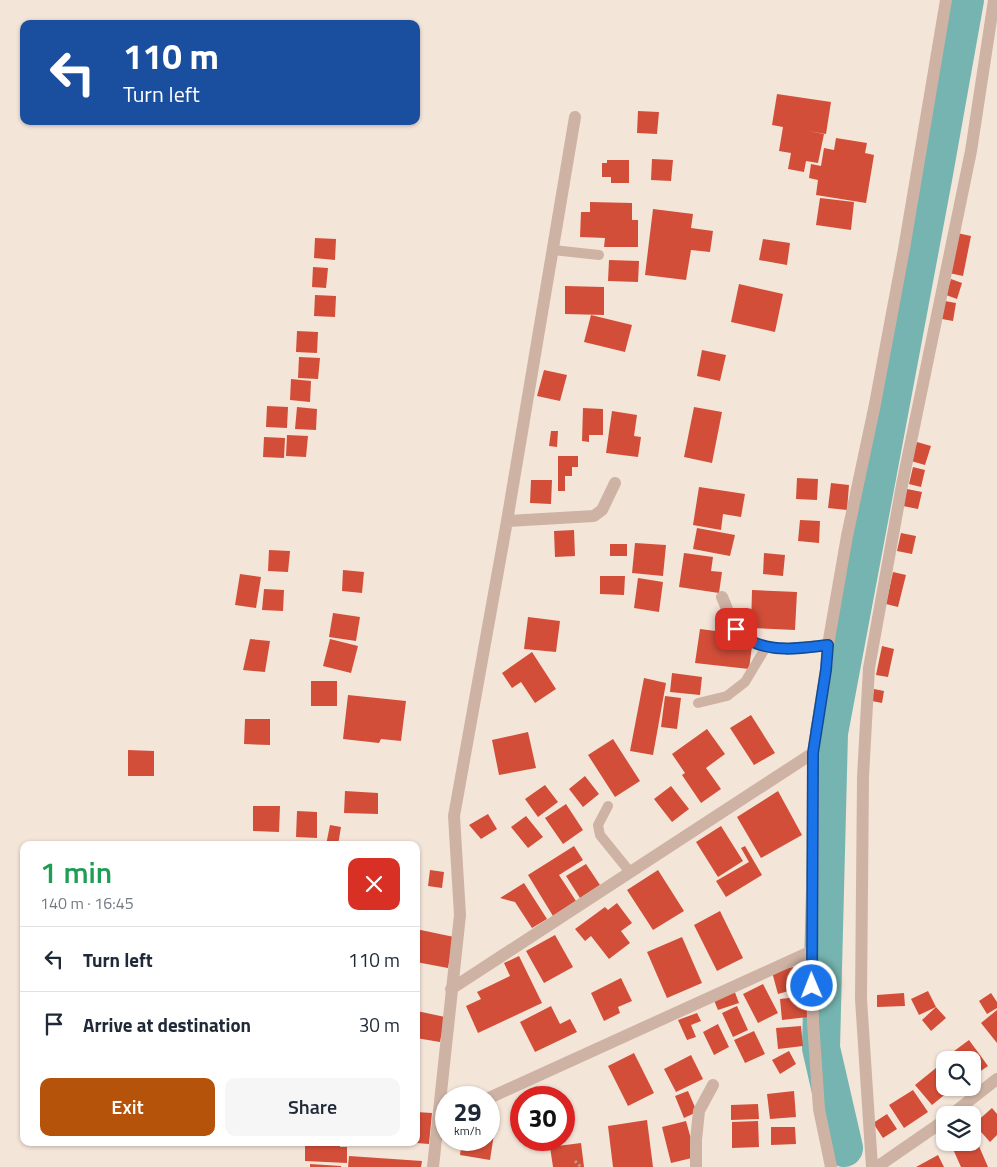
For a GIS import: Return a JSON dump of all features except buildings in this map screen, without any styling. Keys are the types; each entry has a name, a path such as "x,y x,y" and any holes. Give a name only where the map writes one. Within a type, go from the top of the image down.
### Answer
{"street":[{"path":"830,1167 819,1109 813,1022 813,753 828,645 847,536 875,404 946,0"},
{"path":"872,1167 861,999 863,777 869,668 902,485 971,151 994,0"},
{"path":"444,1086 451,989 460,914 454,816 507,521 575,117"},
{"path":"507,521 594,516 602,510 615,483"},
{"path":"722,597 736,629 750,641 766,647 798,648 828,645"},
{"path":"451,989 813,753"},
{"path":"500,1093 812,951"},
{"path":"962,1106 997,1079"},
{"path":"696,1167 699,1111 713,1085"},
{"path":"885,1165 936,1127"},
{"path":"434,1167 437,1151"}],"lane":[{"path":"553,250 599,255"},
{"path":"698,703 727,696 745,682 766,647"},
{"path":"608,806 598,825 600,835 630,872"}],"path":[{"path":"575,1161 581,1167"}],"waterway":[{"path":"844,1148 821,1048 829,733 965,0"}],"route":[{"path":"736,629 750,641 766,647 798,648 828,645 813,753 812,986"}]}
